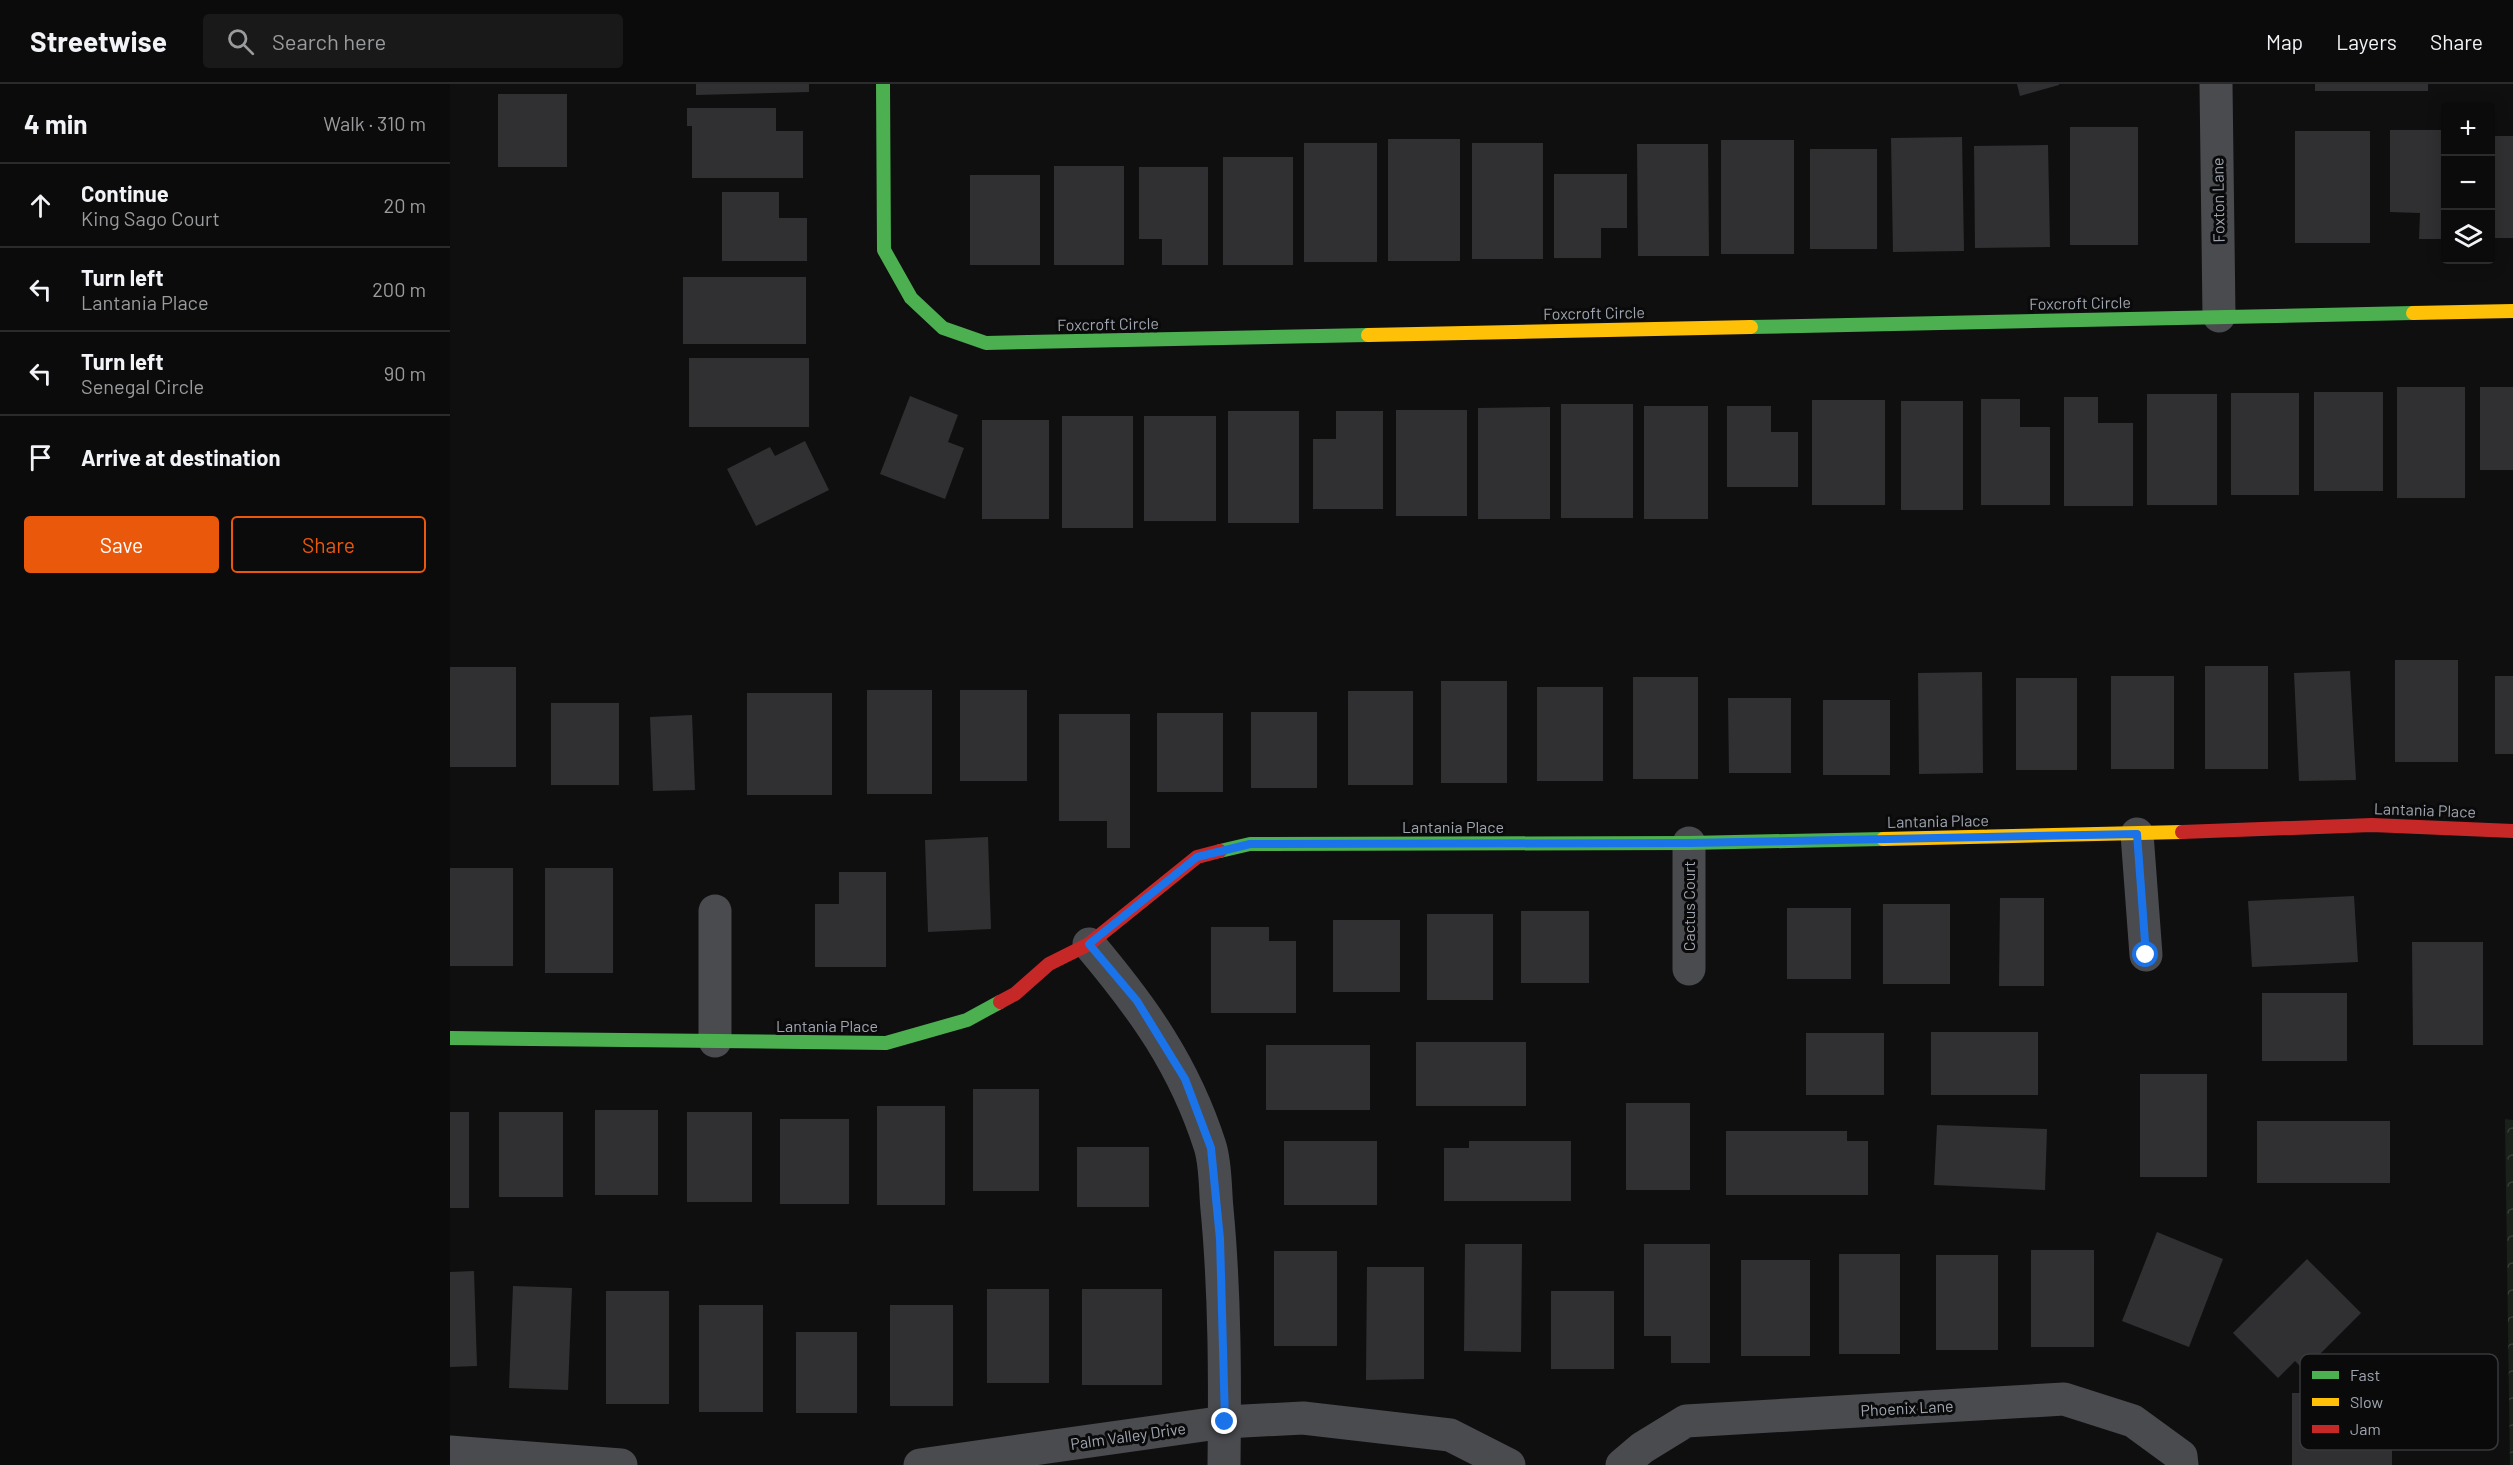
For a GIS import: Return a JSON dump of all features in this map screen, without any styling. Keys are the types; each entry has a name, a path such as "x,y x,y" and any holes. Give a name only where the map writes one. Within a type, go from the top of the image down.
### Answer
{"street":[{"name":"Foxcroft Circle","path":"883,84 884,250 911,298 943,328 986,343 2513,311"},
{"name":"Foxton Lane","path":"2216,84 2219,316"},
{"name":"Lantania Place","path":"450,1038 886,1043 967,1020 1015,994 1049,964 1089,944 1197,857 1250,844 1689,843 2137,834 2372,825 2513,831"},
{"path":"2137,834 2146,955"},
{"name":"Cactus Court","path":"1689,843 1689,969"},
{"path":"715,911 715,1041"},
{"path":"1089,944 1137,1001 1185,1079 1211,1148 1220,1239 1224,1465"},
{"name":"Phoenix Lane","path":"1622,1465 1642,1448 1686,1421 2064,1399 2133,1421 2181,1456 2182,1465"},
{"name":"Palm Valley Drive","path":"920,1465 1225,1422 1303,1418 1450,1435 1509,1465"},
{"path":"450,1452 621,1465"}],"green space":[{"path":"2505,1119 2513,1120 2513,1465 2510,1465"}],"building":[{"path":"696,84 809,84 809,92 696,95"},
{"path":"2017,84 2059,84 2059,85 2020,96"},
{"path":"2315,84 2428,84 2428,91 2315,91"},
{"path":"498,94 567,94 567,167 498,167"},
{"path":"687,108 776,108 776,131 803,131 803,178 692,178 692,126 687,126"},
{"path":"2070,127 2138,127 2138,245 2070,245"},
{"path":"2390,130 2441,130 2441,239 2419,239 2420,213 2390,212"},
{"path":"2295,131 2370,131 2370,243 2295,243"},
{"path":"2495,136 2513,136 2513,238 2495,238"},
{"path":"1962,137 1964,251 1893,252 1891,138"},
{"path":"1388,139 1460,139 1460,261 1388,261"},
{"path":"1721,140 1794,140 1794,254 1721,254"},
{"path":"1304,143 1377,143 1377,262 1304,262"},
{"path":"1472,143 1543,143 1543,259 1472,259"},
{"path":"1637,144 1708,144 1709,256 1638,256"},
{"path":"2048,145 2050,247 1975,248 1974,146"},
{"path":"1810,149 1877,149 1877,249 1810,249"},
{"path":"1223,157 1293,157 1293,265 1223,265"},
{"path":"1054,166 1124,166 1124,265 1054,265"},
{"path":"1139,167 1208,167 1208,265 1162,265 1162,239 1139,239"},
{"path":"1554,174 1627,174 1627,228 1601,228 1601,258 1554,258"},
{"path":"970,175 1040,175 1040,265 970,265"},
{"path":"722,192 779,192 779,218 807,218 807,261 722,261"},
{"path":"683,277 806,277 806,344 683,344"},
{"path":"689,358 809,358 809,427 689,427"},
{"path":"2397,387 2465,387 2465,498 2397,498"},
{"path":"2480,387 2513,387 2513,470 2480,470"},
{"path":"2314,392 2383,392 2383,491 2314,491"},
{"path":"2231,393 2299,393 2299,495 2231,495"},
{"path":"2147,394 2217,394 2217,505 2147,505"},
{"path":"910,396 958,415 948,442 964,448 945,499 880,474"},
{"path":"2064,397 2098,397 2098,423 2133,423 2133,506 2064,506"},
{"path":"1981,399 2020,399 2020,427 2050,427 2050,505 1981,505"},
{"path":"1812,400 1885,400 1885,505 1812,505"},
{"path":"1901,401 1963,401 1963,510 1901,510"},
{"path":"1561,404 1633,404 1633,518 1561,518"},
{"path":"1644,406 1708,406 1708,519 1644,519"},
{"path":"1727,406 1771,406 1771,432 1798,432 1798,487 1727,487"},
{"path":"1550,407 1550,519 1478,519 1478,408"},
{"path":"1396,410 1467,410 1467,516 1396,516"},
{"path":"1228,411 1299,411 1299,523 1228,523"},
{"path":"1336,411 1383,411 1383,509 1313,509 1313,439 1336,439"},
{"path":"1062,416 1133,416 1133,528 1062,528"},
{"path":"1144,416 1216,416 1216,521 1144,521"},
{"path":"982,420 1049,420 1049,519 982,519"},
{"path":"805,441 829,490 756,526 727,469 770,447 775,456"},
{"path":"2395,660 2458,660 2458,762 2395,762"},
{"path":"2205,666 2268,666 2268,769 2205,769"},
{"path":"450,667 516,667 516,767 450,767"},
{"path":"2350,671 2356,780 2299,781 2294,673"},
{"path":"1982,672 1983,773 1919,774 1918,673"},
{"path":"2111,676 2174,676 2174,769 2111,769"},
{"path":"2495,676 2513,676 2513,754 2495,754"},
{"path":"1633,677 1698,677 1698,779 1633,779"},
{"path":"2016,678 2077,678 2077,770 2016,770"},
{"path":"1441,681 1507,681 1507,783 1441,783"},
{"path":"1537,687 1603,687 1603,781 1537,781"},
{"path":"867,690 932,690 932,794 867,794"},
{"path":"960,690 1027,690 1027,781 960,781"},
{"path":"1348,691 1413,691 1413,785 1348,785"},
{"path":"747,693 832,693 832,795 747,795"},
{"path":"1728,698 1791,698 1791,773 1729,773"},
{"path":"1823,700 1890,700 1890,775 1823,775"},
{"path":"551,703 619,703 619,785 551,785"},
{"path":"1251,712 1317,712 1317,788 1251,788"},
{"path":"1157,713 1223,713 1223,792 1157,792"},
{"path":"1059,714 1130,714 1130,848 1107,848 1107,821 1059,821"},
{"path":"692,715 695,790 653,791 650,717"},
{"path":"988,837 991,929 928,932 925,840"},
{"path":"450,868 513,868 513,966 450,966"},
{"path":"545,868 613,868 613,973 545,973"},
{"path":"839,872 886,872 886,967 815,967 815,904 839,904"},
{"path":"2354,896 2358,962 2252,967 2248,901"},
{"path":"2000,898 2044,898 2044,986 1999,986"},
{"path":"1883,904 1950,904 1950,984 1883,984"},
{"path":"1787,908 1851,908 1851,979 1787,979"},
{"path":"1521,911 1589,911 1589,983 1521,983"},
{"path":"1427,914 1493,914 1493,1000 1427,1000"},
{"path":"1333,920 1400,920 1400,992 1333,992"},
{"path":"1211,927 1269,927 1269,941 1296,941 1296,1013 1211,1013"},
{"path":"2412,942 2483,942 2483,1045 2413,1045"},
{"path":"2262,993 2347,993 2347,1061 2262,1061"},
{"path":"1931,1032 2038,1032 2038,1095 1931,1095"},
{"path":"1806,1033 1884,1033 1884,1095 1806,1095"},
{"path":"1416,1042 1526,1042 1526,1106 1416,1106"},
{"path":"1266,1045 1370,1045 1370,1110 1266,1110"},
{"path":"2140,1074 2207,1074 2207,1177 2140,1177"},
{"path":"973,1089 1039,1089 1039,1191 973,1191"},
{"path":"1626,1103 1690,1103 1690,1190 1626,1190"},
{"path":"877,1106 945,1106 945,1205 877,1205"},
{"path":"595,1110 658,1110 658,1195 595,1195"},
{"path":"450,1112 469,1112 469,1208 450,1208"},
{"path":"499,1112 563,1112 563,1197 499,1197"},
{"path":"687,1112 752,1112 752,1202 687,1202"},
{"path":"780,1119 849,1119 849,1204 780,1204"},
{"path":"2257,1121 2390,1121 2390,1183 2257,1183"},
{"path":"1937,1125 2047,1129 2045,1190 1934,1185"},
{"path":"1726,1131 1847,1131 1847,1141 1868,1141 1868,1195 1726,1195"},
{"path":"1284,1141 1377,1141 1377,1205 1284,1205"},
{"path":"1469,1141 1571,1141 1571,1201 1444,1201 1444,1148 1469,1148"},
{"path":"1077,1147 1149,1147 1149,1207 1077,1207"},
{"path":"2157,1232 2223,1259 2189,1347 2122,1321"},
{"path":"1465,1244 1522,1244 1521,1352 1464,1351"},
{"path":"1644,1244 1710,1244 1710,1363 1671,1363 1671,1336 1644,1336"},
{"path":"2031,1250 2094,1250 2094,1347 2031,1347"},
{"path":"1274,1251 1337,1251 1337,1346 1274,1346"},
{"path":"1839,1254 1900,1254 1900,1354 1839,1354"},
{"path":"1936,1255 1998,1255 1998,1350 1936,1350"},
{"path":"2307,1259 2361,1313 2320,1354 2300,1354 2300,1366 2295,1361 2278,1378 2233,1333"},
{"path":"1741,1260 1810,1260 1810,1356 1741,1356"},
{"path":"1367,1267 1424,1267 1424,1379 1366,1380"},
{"path":"474,1271 477,1366 450,1367 450,1272"},
{"path":"513,1286 572,1288 568,1390 509,1388"},
{"path":"987,1289 1049,1289 1049,1383 987,1383"},
{"path":"1082,1289 1162,1289 1162,1385 1082,1385"},
{"path":"606,1291 669,1291 669,1404 606,1404"},
{"path":"1551,1291 1614,1291 1614,1369 1551,1369"},
{"path":"699,1305 763,1305 763,1412 699,1412"},
{"path":"890,1305 953,1305 953,1406 890,1406"},
{"path":"796,1332 857,1332 857,1413 796,1413"},
{"path":"2292,1393 2300,1393 2300,1450 2392,1450 2392,1465 2292,1465"}],"traffic: fast":[{"path":"883,84 884,250 911,298 943,328 986,343 1368,335"},
{"path":"1751,327 2413,313"},
{"path":"1220,851 1250,844 1689,843 1883,839"},
{"path":"450,1038 886,1043 967,1020 1000,1002"}],"traffic: slow":[{"path":"2413,313 2513,311"},
{"path":"1368,335 1751,327"},
{"path":"1883,839 2182,832"}],"traffic: jam":[{"path":"2182,832 2372,825 2513,831"},
{"path":"1000,1002 1015,994 1049,964 1089,944 1197,857 1220,851"}],"route":[{"path":"1225,1422 1220,1239 1211,1148 1185,1079 1137,1001 1089,944 1197,857 1250,844 1689,843 2137,834 2146,955"}]}
